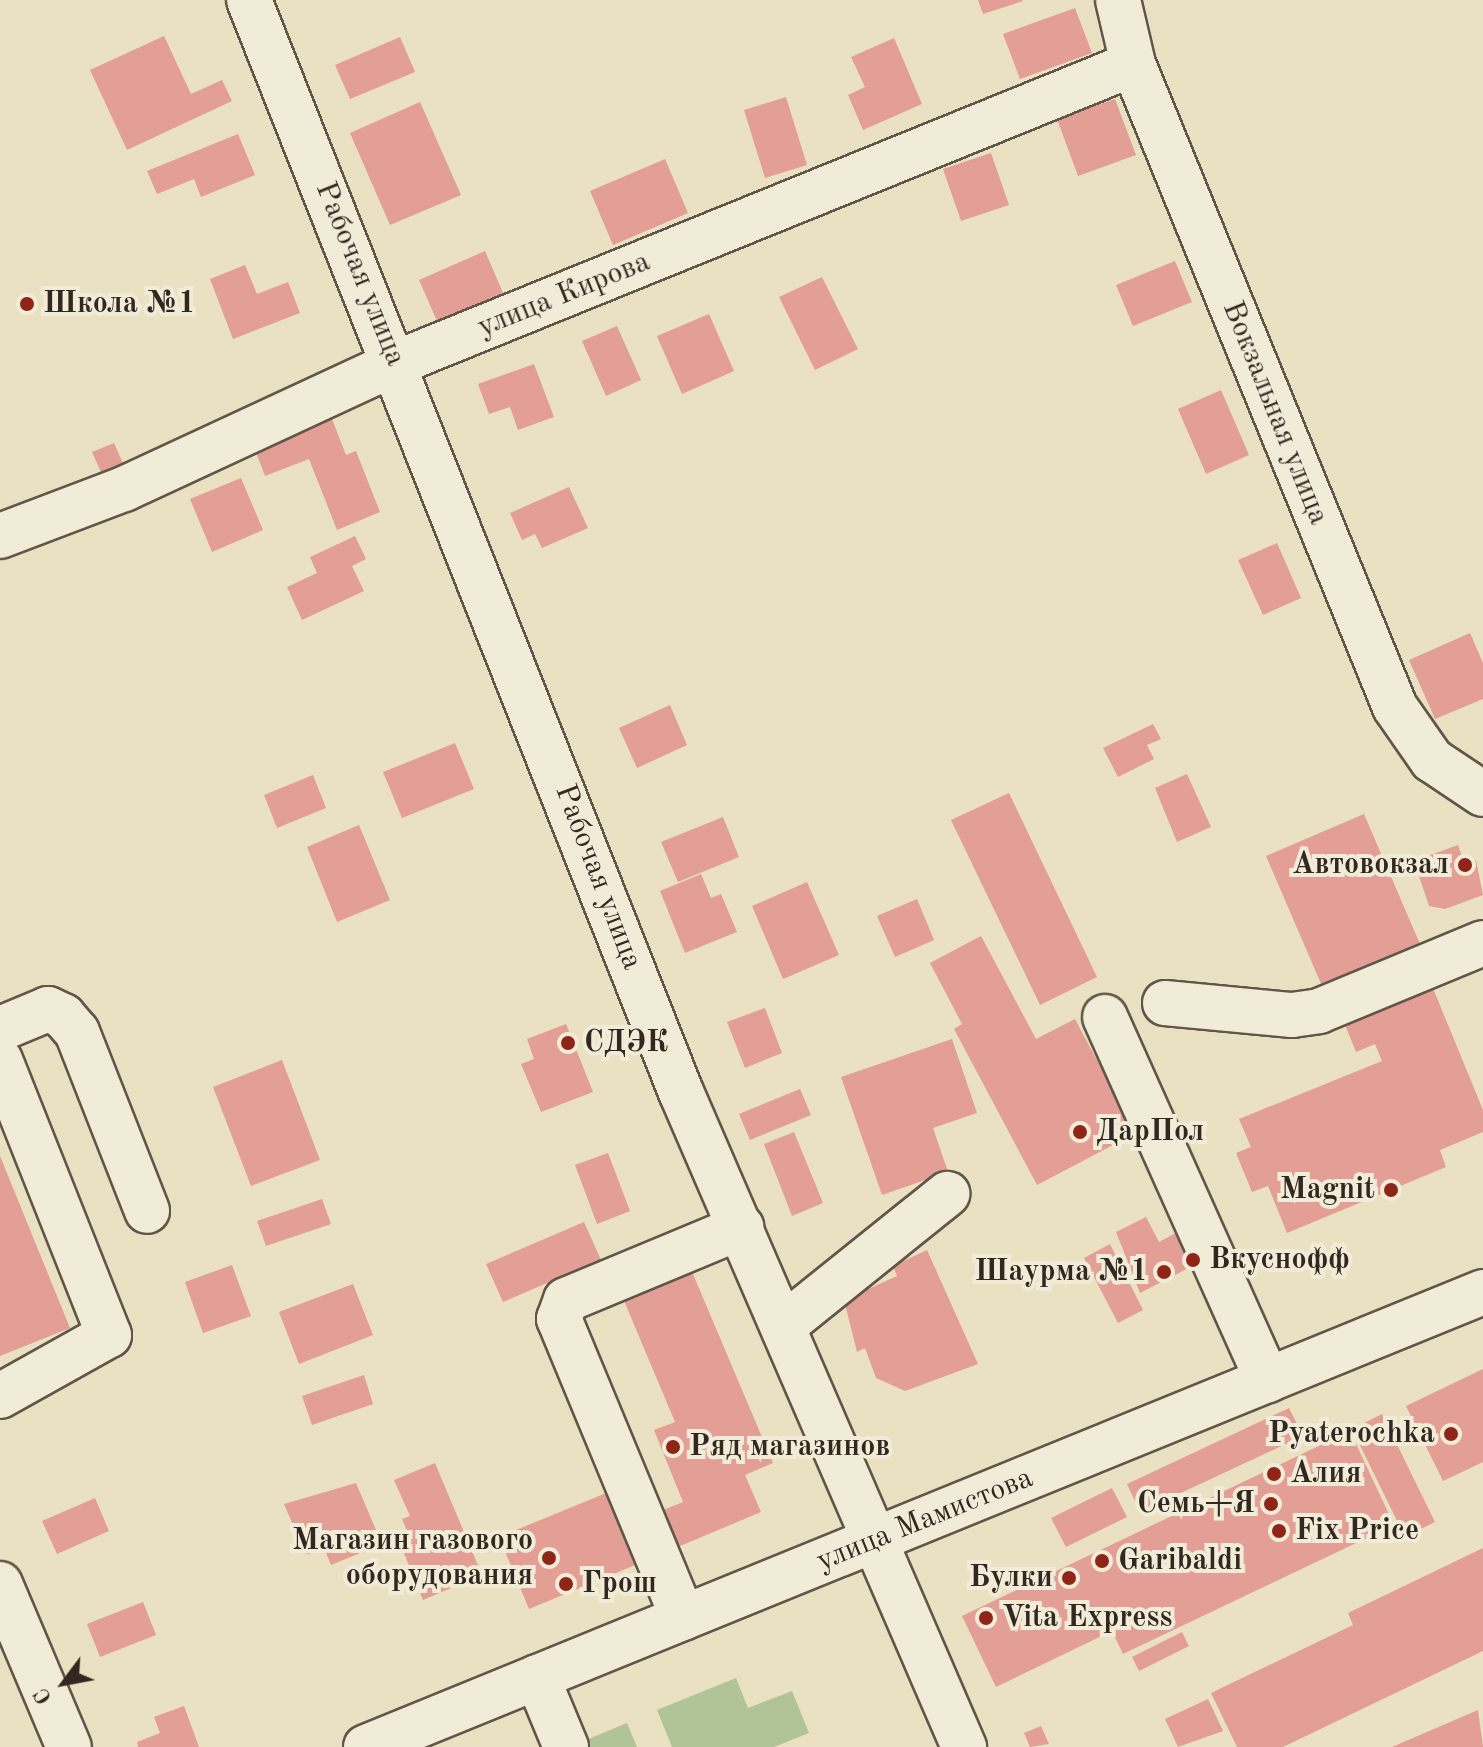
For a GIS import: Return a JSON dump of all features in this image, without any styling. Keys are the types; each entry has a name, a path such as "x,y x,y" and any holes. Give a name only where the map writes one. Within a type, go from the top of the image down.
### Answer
{"street":[{"name":"Рабочая улица","path":"249,0 741,1227 964,1747"},
{"name":"Вокзальная улица","path":"1118,0 1133,64 1395,707 1432,760 1483,794"},
{"name":"улица Кирова","path":"0,536 124,489 396,363 1133,64"},
{"path":"1165,1003 1292,1015 1319,1011 1483,943"},
{"path":"0,1029 48,1009 63,1016 77,1032 147,1211"},
{"path":"1105,1017 1267,1380"},
{"path":"0,1060 109,1335 0,1396"},
{"path":"783,1326 947,1194"},
{"path":"683,1618 559,1319 566,1300 741,1227"},
{"name":"улица Мамистова","path":"366,1747 1483,1292"},
{"path":"0,1584 69,1747"},
{"path":"537,1677 566,1747"}],"green space":[{"path":"736,1678 748,1708 792,1691 809,1733 774,1747 672,1747 657,1710"},
{"path":"627,1723 637,1747 574,1745"}],"building":[{"path":"978,0 1022,0 1023,1 983,14"},
{"path":"1075,8 1092,53 1020,79 1003,34"},
{"path":"164,36 191,94 222,80 232,101 127,150 90,70"},
{"path":"400,37 415,72 350,99 335,65"},
{"path":"894,38 922,104 863,130 848,95 865,87 851,57"},
{"path":"786,97 807,165 765,178 744,110"},
{"path":"1115,99 1136,155 1078,176 1057,119"},
{"path":"420,102 461,195 390,225 350,133"},
{"path":"238,134 255,175 201,197 194,179 157,194 147,171"},
{"path":"991,153 1009,205 961,221 943,169"},
{"path":"665,159 688,213 613,245 590,191"},
{"path":"485,251 503,293 437,321 419,280"},
{"path":"1175,261 1192,302 1133,326 1116,285"},
{"path":"245,265 257,294 288,282 300,313 233,339 210,279"},
{"path":"822,277 858,349 815,370 779,297"},
{"path":"709,314 734,371 682,394 657,336"},
{"path":"617,326 641,380 606,396 582,341"},
{"path":"534,364 554,417 518,430 510,407 489,414 478,384"},
{"path":"1221,390 1249,455 1206,474 1178,409"},
{"path":"332,419 346,455 356,451 380,512 337,530 309,459 265,476 255,450"},
{"path":"114,443 126,470 104,479 92,452"},
{"path":"241,478 263,530 212,552 190,499"},
{"path":"569,487 588,528 542,548 535,534 522,540 510,513"},
{"path":"355,536 366,559 352,566 364,591 302,620 287,587 317,573 310,557"},
{"path":"1277,543 1301,598 1263,615 1238,560"},
{"path":"1470,633 1483,663 1483,699 1435,719 1409,660"},
{"path":"670,705 687,745 637,768 619,728"},
{"path":"1153,724 1161,739 1147,745 1154,759 1118,777 1103,748"},
{"path":"455,743 474,789 402,818 383,772"},
{"path":"1187,774 1211,827 1177,842 1155,788"},
{"path":"313,775 326,808 277,828 264,795"},
{"path":"1009,793 1097,977 1040,1005 951,820"},
{"path":"1364,814 1420,944 1322,986 1266,856"},
{"path":"723,817 739,857 678,882 661,842"},
{"path":"359,825 390,900 337,922 307,847"},
{"path":"1458,845 1465,865 1476,860 1483,895 1445,909 1429,906 1414,861"},
{"path":"701,874 711,898 721,894 737,932 685,953 660,891"},
{"path":"807,882 839,955 783,979 752,906"},
{"path":"917,899 934,940 895,957 877,916"},
{"path":"981,936 1036,1039 1075,1019 1136,1133 1037,1185 954,1029 962,1024 930,963"},
{"path":"1430,981 1483,1110 1483,1132 1440,1150 1446,1167 1287,1233 1268,1186 1252,1192 1236,1153 1251,1147 1239,1119 1382,1061 1375,1044 1356,1052 1345,1025 1366,1017 1362,1009"},
{"path":"765,1008 782,1053 745,1068 727,1022"},
{"path":"566,1024 593,1092 541,1112 521,1064 534,1059 527,1039"},
{"path":"952,1039 977,1113 933,1128 948,1172 882,1195 841,1077"},
{"path":"282,1060 320,1160 251,1186 213,1087"},
{"path":"800,1089 811,1115 750,1140 739,1114"},
{"path":"794,1132 823,1203 792,1216 764,1144"},
{"path":"608,1153 630,1211 597,1224 575,1165"},
{"path":"0,1156 70,1328 0,1356"},
{"path":"322,1199 331,1224 266,1246 257,1221"},
{"path":"1146,1217 1159,1242 1187,1227 1204,1260 1140,1293 1116,1232"},
{"path":"584,1222 601,1260 503,1302 486,1264"},
{"path":"1110,1244 1143,1310 1118,1323 1084,1258"},
{"path":"927,1250 978,1364 905,1391 876,1378 865,1348 857,1352 844,1300 897,1276 893,1266"},
{"path":"232,1265 251,1316 203,1333 185,1282"},
{"path":"690,1267 773,1463 745,1475 761,1512 673,1549 658,1512 683,1502 654,1430 675,1422 622,1296"},
{"path":"353,1284 373,1335 299,1364 279,1312"},
{"name":"Pyaterochka","path":"1483,1369 1483,1462 1443,1481 1406,1406"},
{"path":"364,1375 373,1404 312,1425 302,1396"},
{"path":"1289,1408 1303,1436 1140,1512 1127,1484"},
{"path":"1382,1414 1435,1522 1405,1537 1352,1429"},
{"path":"1350,1431 1394,1525 1123,1654 1112,1631 996,1687 962,1616"},
{"path":"435,1463 482,1575 423,1600 401,1546 412,1542 402,1519 410,1516 394,1480"},
{"path":"356,1483 382,1544 331,1565 324,1548 306,1555 284,1504"},
{"path":"1112,1488 1127,1517 1066,1547 1051,1518"},
{"name":"Магазин газового оборудования","path":"616,1489 645,1561 529,1609 499,1537"},
{"path":"95,1498 109,1531 57,1554 42,1521"},
{"path":"1483,1548 1483,1651 1283,1747 1237,1747 1211,1693 1353,1625 1348,1613"},
{"path":"143,1602 156,1635 100,1657 87,1624"},
{"path":"1182,1632 1189,1646 1139,1671 1132,1657"},
{"path":"1208,1699 1223,1731 1178,1747 1165,1719"},
{"path":"184,1706 199,1747 138,1747 137,1742 160,1733 154,1717"},
{"path":"1478,1710 1483,1747 1392,1747"},
{"path":"1041,1726 1049,1744 1030,1747 1024,1733"}],"place":[{"name":"Школа №1","path":"27,304"},
{"name":"Автовокзал","path":"1465,865"},
{"name":"СДЭК","path":"568,1043"},
{"name":"ДарПол","path":"1080,1132"},
{"name":"Magnit","path":"1391,1190"},
{"name":"Вкуснофф","path":"1193,1260"},
{"name":"Шаурма №1","path":"1164,1272"},
{"name":"Pyaterochka","path":"1451,1434"},
{"name":"Ряд магазинов","path":"673,1447"},
{"name":"Алия","path":"1274,1474"},
{"name":"Семь+Я","path":"1271,1504"},
{"name":"Fix Price","path":"1279,1531"},
{"name":"Магазин газового оборудования","path":"549,1558"},
{"name":"Garibaldi","path":"1102,1561"},
{"name":"Булки","path":"1069,1578"},
{"name":"Грош","path":"566,1584"},
{"name":"Vita Express","path":"986,1618"}]}
